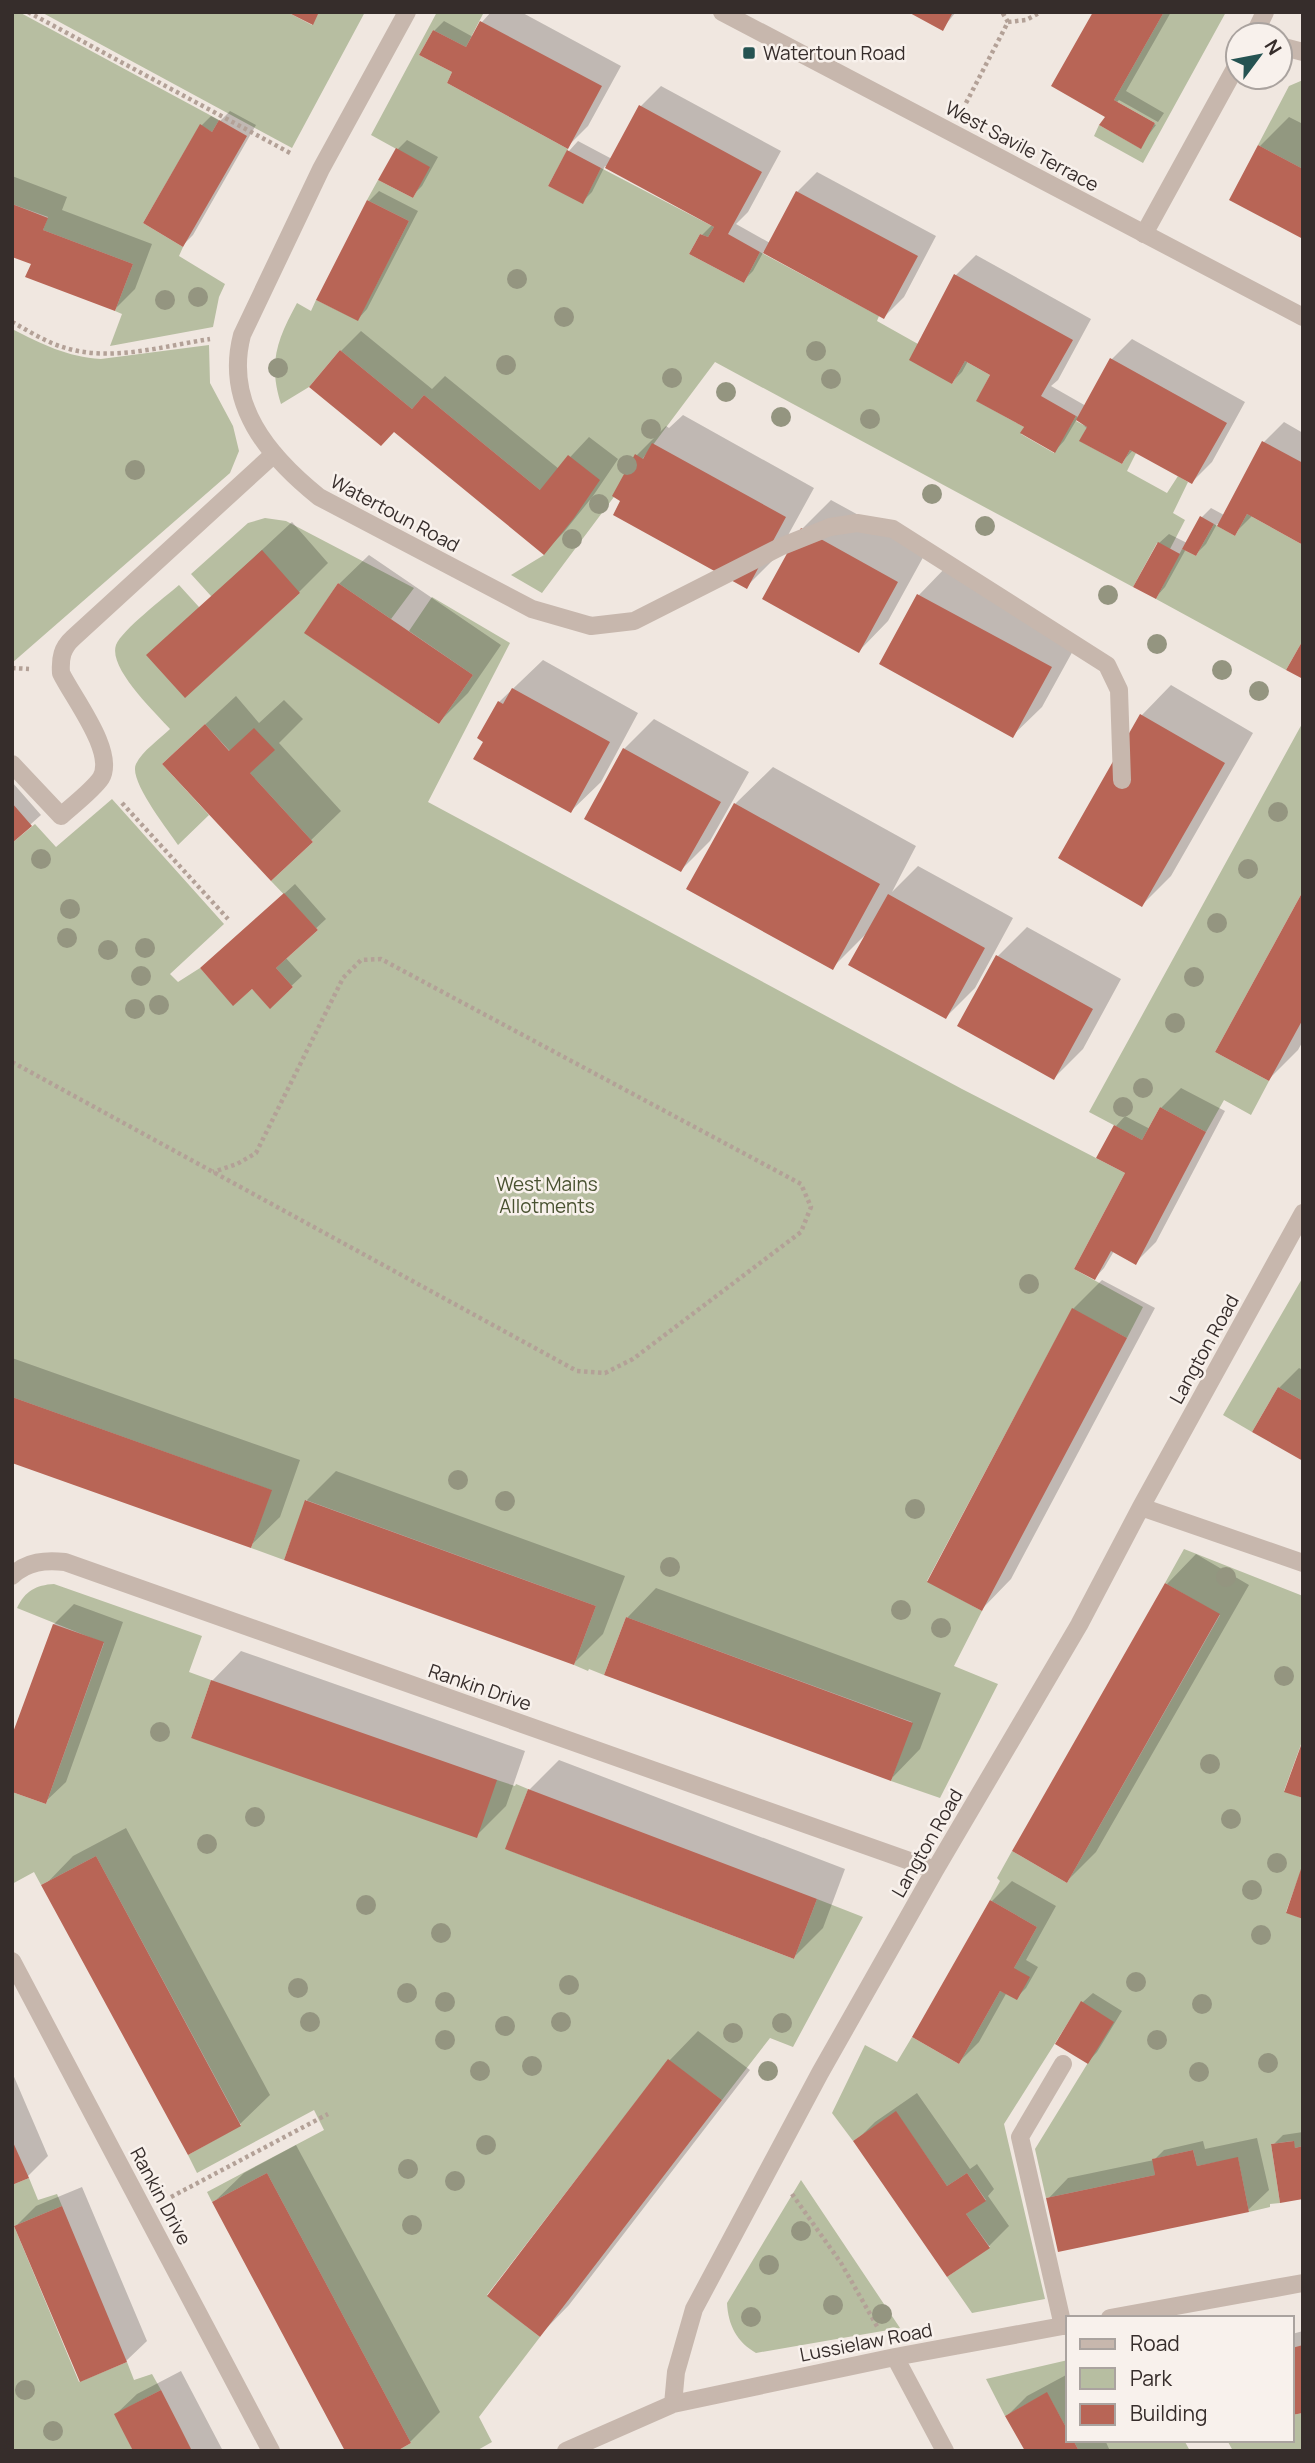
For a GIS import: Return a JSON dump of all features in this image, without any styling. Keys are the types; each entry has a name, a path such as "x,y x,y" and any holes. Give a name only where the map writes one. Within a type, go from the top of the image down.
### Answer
{"street":[{"name":"Watertoun Road","path":"407,12 321,169 242,335 237,354 238,380 244,403 256,430 292,475 319,497 532,610 590,626 634,621 780,547 830,527 857,523 893,529 1107,666 1119,690 1122,780"},
{"name":"West Savile Terrace","path":"722,12 1303,317"},
{"path":"1144,234 1224,88"},
{"path":"12,764 61,816 100,779 104,769 103,751 61,673 63,650 83,628 274,454"},
{"name":"Langton Road","path":"673,2404 676,2372 694,2309 935,1870 1079,1625 1303,1213"},
{"path":"1141,1507 1303,1563"},
{"name":"Rankin Drive","path":"12,1576 29,1564 65,1562 935,1870"},
{"name":"Rankin Drive","path":"12,1961 271,2451"},
{"path":"1063,2064 1020,2137 1065,2326"},
{"path":"1121,2316 1303,2283"},
{"name":"Lussielaw Road","path":"673,2404 895,2357 1065,2326"},
{"path":"895,2357 945,2451"},
{"path":"566,2451 673,2404"}],"path":[{"path":"28,12 321,169"},
{"path":"1002,12 1007,22"},
{"path":"1007,22 1026,20 1041,12"},
{"path":"951,132 1007,22"},
{"path":"12,322 55,344 92,353 126,352 242,335"},
{"path":"100,779 228,919"},
{"path":"12,1062 213,1172 577,1371 605,1373 633,1359 801,1232 811,1207 801,1184 381,959 361,960 344,978 256,1153 237,1164 213,1172"},
{"path":"145,2211 328,2114"},
{"path":"772,2164 841,2263 895,2357"}],"green space":[{"path":"12,12 19,12 219,120 212,132 200,125 143,223 183,247 179,256 225,284 219,297 213,327 110,346 122,314 115,311 133,264 43,230 48,217 12,204"},
{"path":"41,12 287,12 312,25 319,12 365,12 292,148"},
{"path":"437,12 484,12 466,47 433,30 419,55 452,72 447,83 568,149 548,186 583,203 601,168 714,227 708,237 700,234 689,254 744,283 760,252 879,316 877,321 918,344 952,384 965,361 990,375 977,401 1024,427 1021,434 1054,453 1076,416 1078,417 1076,421 1087,427 1080,441 1122,464 1130,450 1136,453 1127,471 1167,493 1178,476 1188,482 1173,513 1185,520 1170,549 1157,543 1133,587 715,362 542,593 511,575 544,555 540,490 424,395 412,409 340,350 309,387 281,404 275,376 280,340 297,303 311,311 316,300 358,320 409,221 367,200 378,180 413,198 429,167 371,135"},
{"path":"1164,12 1226,12 1143,163 1094,136 1099,125 1140,148 1155,123 1114,100"},
{"path":"1303,80 1303,169 1258,145 1286,91 1294,91 1294,84"},
{"path":"12,329 66,353 101,359 209,345 210,383 233,426 239,451 230,473 12,663"},
{"path":"1247,514 1303,545 1303,640 1286,670 1156,599 1182,549 1196,556 1214,524 1235,536"},
{"name":"West Mains Allotments","path":"265,518 286,521 414,588 391,619 338,583 305,633 439,724 473,675 409,631 432,597 510,643 428,802 962,1089 1125,1173 1074,1269 1143,1307 1127,1338 1072,1309 927,1581 982,1611 954,1666 998,1684 940,1798 891,1781 912,1722 626,1617 604,1675 589,1669 588,1671 574,1665 596,1606 306,1500 284,1560 251,1548 271,1490 12,1397 12,843 35,824 56,847 112,799 224,924 170,974 178,982 200,968 233,1005 252,989 270,1008 293,987 276,968 318,930 271,881 313,842 205,724 162,764 209,815 178,845 143,793 135,771 142,754 170,729 134,689 115,655 116,645 126,631 179,585 199,607 185,697 300,593 211,596 191,574 248,523"},
{"path":"1303,722 1303,891 1215,1052 1269,1081 1251,1115 1224,1100 1206,1132 1160,1107 1142,1140 1089,1112"},
{"path":"1303,1277 1303,1401 1278,1387 1252,1432 1223,1415"},
{"path":"1184,1549 1303,1596 1303,1739 1284,1791 1303,1798 1303,1865 1286,1912 1303,1919 1303,2146 1295,2148 1293,2141 1271,2144 1280,2203 1249,2212 1238,2158 1197,2166 1193,2150 1153,2159 1155,2175 1046,2198 1035,2149 1113,2022 1081,2002 1004,2124 1045,2299 972,2313 947,2277 990,2247 966,2214 986,2200 967,2173 947,2186 896,2112 853,2141 832,2113 865,2045 897,2062 912,2037 959,2064 1000,1991 1017,1999 1014,1968 1037,1927 990,1900 1000,1881 997,1878 1012,1851 1067,1883 1220,1615 1165,1583"},
{"path":"54,1584 202,1636 189,1672 211,1680 191,1738 497,1780 515,1786 516,1784 528,1789 506,1849 794,1959 817,1899 863,1917 793,2047 770,2038 722,2100 668,2060 487,2295 540,2337 479,2417 492,2442 476,2451 397,2451 411,2443 267,2173 212,2202 207,2192 324,2130 314,2110 197,2173 188,2155 241,2125 96,1856 41,1885 34,1872 12,1884 12,1792 46,1804 104,1643 17,1608 32,1590"},
{"path":"29,2178 38,2200 57,2194 62,2206 14,2226 79,2382 127,2362 134,2380 152,2374 161,2390 115,2414 133,2451 12,2451 12,2185"},
{"path":"801,2180 900,2328 756,2353 744,2344 735,2332 729,2319 727,2303"},
{"path":"1066,2360 1066,2427 1047,2393 1005,2416 986,2379"},
{"path":"1303,2413 1303,2451 1233,2451 1228,2442 1294,2442 1294,2415"},
{"path":"1074,2442 1185,2442 1190,2451 1079,2451"}],"building":[{"path":"287,12 319,12 313,25"},
{"path":"908,12 953,12 943,31"},
{"path":"1093,12 1164,12 1114,100 1155,123 1141,149 1099,125 1105,117 1051,86"},
{"path":"480,21 602,86 568,149 447,83 452,72 419,55 433,30 466,47"},
{"path":"639,105 762,172 728,234 760,252 744,283 689,254 700,234 708,237 714,227 605,168"},
{"path":"219,120 247,136 183,247 143,223 200,124 212,132"},
{"path":"1258,145 1303,169 1303,239 1229,200"},
{"path":"396,148 430,167 413,198 378,180"},
{"path":"567,150 601,168 583,204 548,186"},
{"path":"796,191 918,256 884,319 763,253"},
{"path":"367,200 409,221 358,321 316,300"},
{"path":"12,204 48,218 43,230 133,264 115,311 25,277 31,264 12,257"},
{"path":"954,274 1073,340 1041,396 1076,416 1055,453 1020,433 1024,427 976,401 990,375 965,361 952,384 909,360"},
{"path":"340,350 412,409 424,395 540,490 568,455 600,480 544,555 394,432 381,446 309,387"},
{"path":"1110,358 1227,423 1192,484 1130,450 1122,464 1079,441 1087,427 1076,420"},
{"path":"1262,441 1303,463 1303,545 1247,514 1235,536 1217,526"},
{"path":"652,443 786,517 747,589 613,515 620,501 612,496 635,454 643,459"},
{"path":"1200,516 1214,524 1196,556 1182,549"},
{"path":"801,528 898,582 859,653 762,599"},
{"path":"1158,542 1180,554 1156,599 1133,587"},
{"path":"262,550 300,593 185,698 146,655"},
{"path":"338,583 473,675 439,724 304,633"},
{"path":"917,594 1052,667 1013,738 879,664"},
{"path":"1303,640 1303,679 1286,670"},
{"path":"512,688 610,742 571,813 473,759 483,742 477,738 498,701 503,704"},
{"path":"1140,714 1225,763 1142,907 1058,858"},
{"path":"205,724 229,751 254,728 275,750 250,773 313,842 271,881 162,764"},
{"path":"623,748 721,802 681,872 584,819"},
{"path":"12,803 32,826 12,843"},
{"path":"734,803 880,884 833,970 686,889"},
{"path":"1303,891 1303,1019 1269,1081 1215,1052"},
{"path":"284,893 318,930 276,968 293,987 270,1009 252,989 233,1006 200,968"},
{"path":"888,894 985,948 946,1019 848,965"},
{"path":"996,955 1093,1009 1054,1080 957,1026"},
{"path":"1160,1107 1206,1132 1136,1265 1111,1251 1095,1280 1074,1269 1125,1173 1096,1158 1114,1125 1142,1140"},
{"path":"1072,1308 1127,1338 982,1611 927,1582"},
{"path":"1278,1387 1303,1401 1303,1461 1252,1432"},
{"path":"12,1397 272,1490 251,1548 12,1463"},
{"path":"305,1500 596,1606 574,1665 284,1560"},
{"path":"1165,1583 1220,1614 1067,1883 1012,1851"},
{"path":"626,1617 913,1723 891,1781 604,1675"},
{"path":"53,1624 104,1642 46,1804 12,1792 12,1735"},
{"path":"211,1680 497,1780 477,1838 191,1738"},
{"path":"1303,1740 1303,1798 1284,1792"},
{"path":"528,1789 817,1899 794,1959 505,1849"},
{"path":"96,1856 241,2126 188,2155 41,1885"},
{"path":"1303,1866 1303,1919 1286,1913"},
{"path":"990,1900 1037,1927 1014,1968 1030,1977 1017,2000 1000,1991 959,2064 912,2037"},
{"path":"1081,2001 1114,2022 1088,2064 1055,2044"},
{"path":"668,2059 722,2100 540,2337 487,2296"},
{"path":"896,2111 947,2186 967,2173 986,2201 966,2214 990,2248 947,2277 853,2141"},
{"path":"12,2140 29,2178 12,2185"},
{"path":"1294,2141 1295,2148 1303,2146 1303,2199 1280,2203 1271,2144"},
{"path":"1193,2150 1197,2166 1238,2157 1249,2212 1058,2252 1046,2198 1155,2175 1152,2159"},
{"path":"267,2173 411,2443 397,2451 345,2451 212,2202"},
{"path":"62,2206 127,2362 80,2382 14,2226"},
{"path":"1303,2345 1303,2413 1294,2415 1294,2347"},
{"path":"161,2390 192,2451 133,2451 114,2414"},
{"path":"1047,2392 1066,2427 1066,2442 1074,2442 1079,2451 1025,2451 1005,2416"}],"place":[{"name":"Watertoun Road","path":"749,53"}]}
